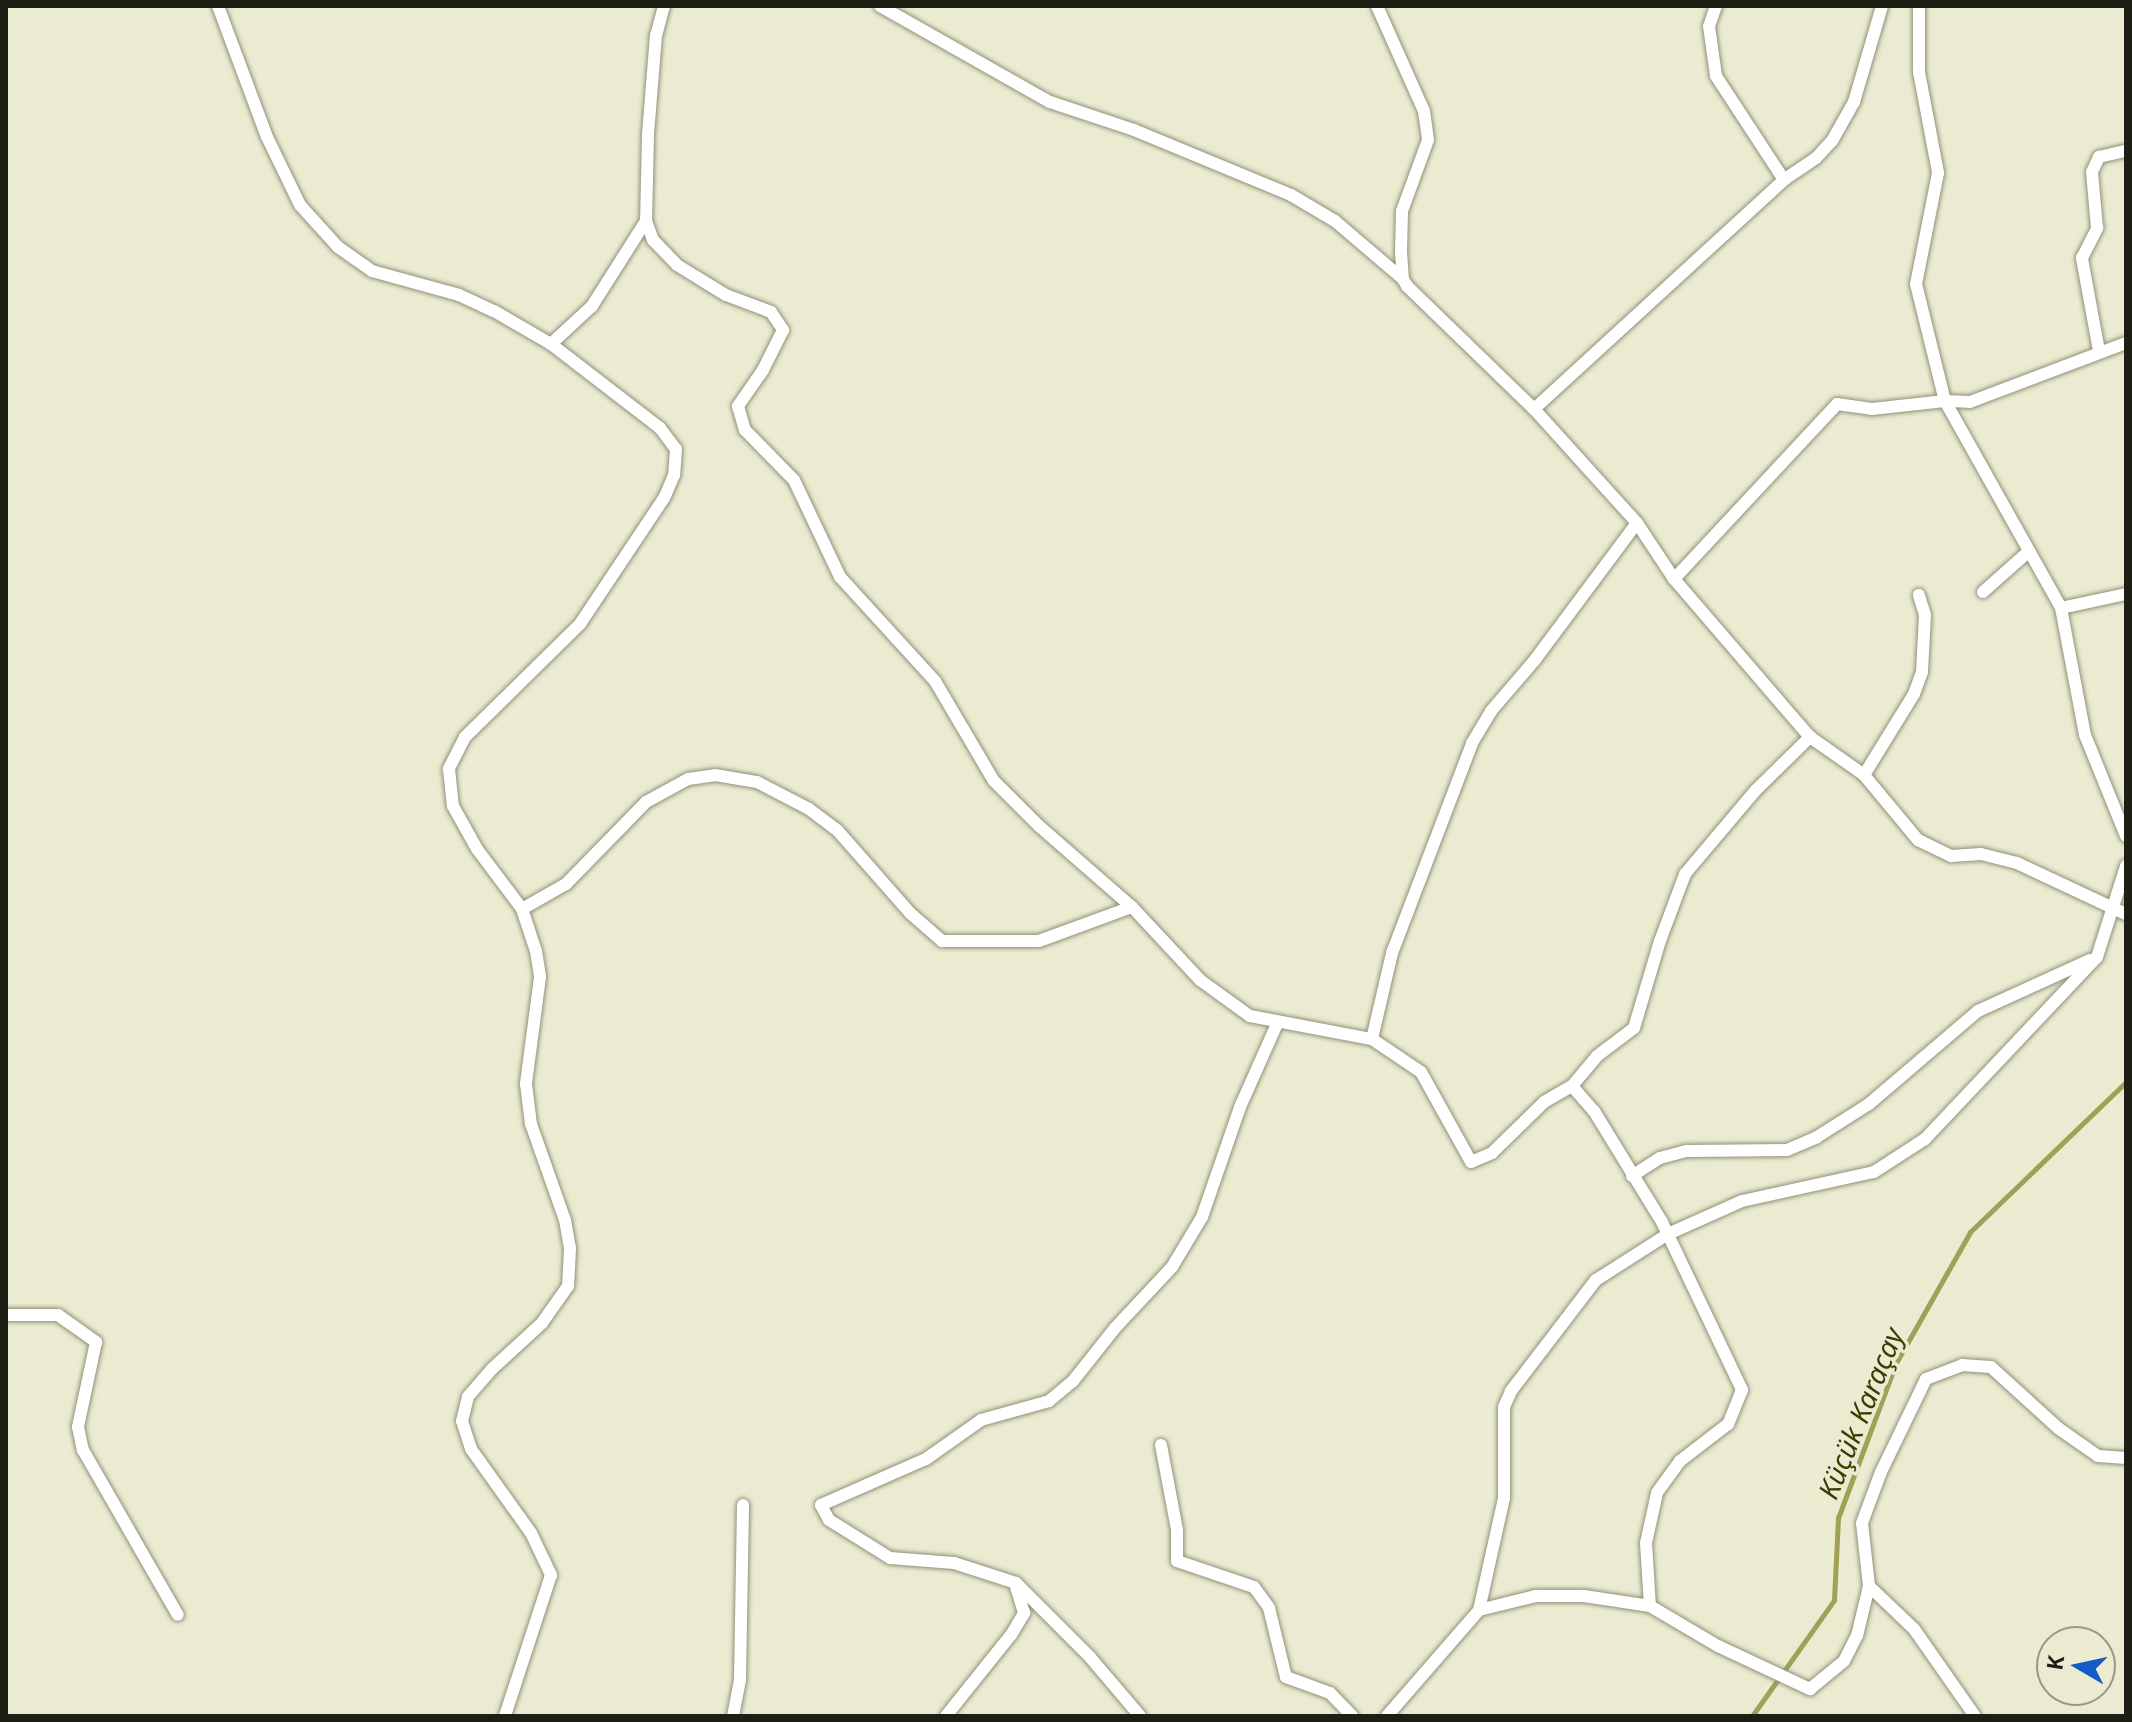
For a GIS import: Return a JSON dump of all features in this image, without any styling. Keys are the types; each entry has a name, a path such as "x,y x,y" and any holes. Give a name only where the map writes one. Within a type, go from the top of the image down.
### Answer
{"street":[{"path":"218,6 267,137 300,205 338,247 372,271 459,295 551,344 660,428 676,449 674,475 664,498 580,624 465,737 449,769 453,806 477,849 522,909 540,977 526,1084 531,1124 565,1220 570,1249 568,1286 542,1323 492,1369 468,1397 462,1421 471,1449 531,1533 551,1575 505,1716"},
{"path":"664,6 656,35 648,135 646,221 653,240 677,265 726,295 771,312 783,330 763,370 738,406 745,430 794,480 815,532 840,577 935,681 994,781 1039,826 1132,907 1200,980 1250,1016 1277,1024 1372,1039 1421,1072 1471,1162 1492,1153 1544,1102 1572,1086 1597,1056 1634,1028 1660,941 1685,874 1756,790 1810,737"},
{"path":"880,6 1050,102 1134,130 1291,195 1335,221 1403,279 1424,306 1463,337 1534,409 1637,523 1674,579 1810,737 1864,775 1918,840 1951,856 1981,854 2017,863 2126,914"},
{"path":"1377,6 1424,111 1428,140 1402,211 1403,279"},
{"path":"1716,6 1709,26 1716,76 1784,180"},
{"path":"1534,409 1784,180 1816,158 1832,141 1854,102 1882,6"},
{"path":"1919,6 1919,72 1938,173 1916,284 1945,401 2027,553 2061,608 2085,735 2126,836"},
{"path":"2099,351 2082,258 2097,228 2092,172 2099,157 2126,151"},
{"path":"551,344 592,306 646,221"},
{"path":"1674,579 1837,404 1872,409 1945,401 1970,402 2126,343"},
{"path":"1372,1039 1392,953 1472,743 1491,711 1534,661 1637,523"},
{"path":"1983,592 2027,553"},
{"path":"2061,608 2126,594"},
{"path":"1864,775 1914,694 1922,672 1925,615 1919,595"},
{"path":"522,909 566,884 646,802 688,779 715,775 757,782 809,809 838,831 910,913 942,941 1039,941 1132,907"},
{"path":"1387,1716 1479,1610 1504,1498 1504,1407 1511,1391 1596,1280 1668,1234 1742,1201 1874,1172 1925,1139 2097,957 2126,866"},
{"path":"1632,1176 1660,1158 1687,1151 1787,1150 1817,1137 1869,1104 1978,1011 2097,957"},
{"path":"1140,1716 1090,1657 1016,1583 954,1563 890,1558 829,1520 821,1505 926,1459 981,1420 1049,1401 1073,1381 1115,1328 1172,1267 1202,1217 1240,1107 1277,1024"},
{"path":"1572,1086 1594,1111 1668,1234 1742,1390 1728,1424 1680,1461 1657,1493 1646,1543 1650,1606"},
{"path":"6,1315 58,1315 96,1342 78,1427 83,1450 178,1615"},
{"path":"1479,1610 1536,1596 1584,1596 1650,1606 1718,1646 1810,1689 1844,1661 1857,1636 1869,1586 1862,1523 1881,1472 1926,1379 1962,1365 1991,1367 2058,1428 2098,1456 2126,1458"},
{"path":"1161,1445 1177,1530 1177,1561 1254,1587 1269,1608 1286,1677 1330,1693 1352,1716"},
{"path":"733,1716 740,1679 743,1505"},
{"path":"953,1713 1024,1613 1016,1583"},
{"path":"1869,1586 1914,1629 1975,1716"}],"waterway":[{"name":"Küçük Karaçay","path":"1752,1716 1834,1600 1838,1518 1896,1363 1970,1232 2126,1082"}]}
